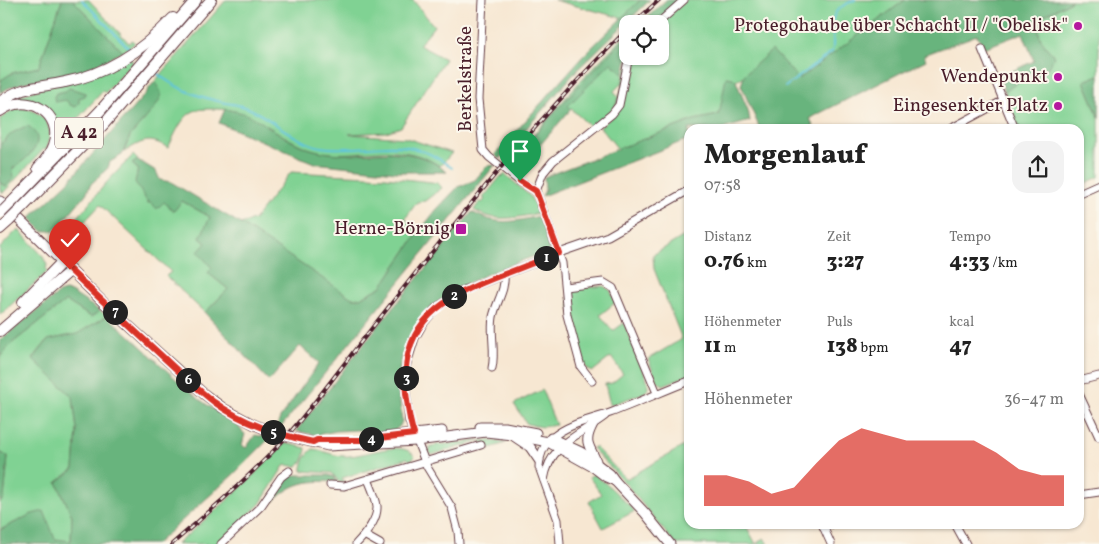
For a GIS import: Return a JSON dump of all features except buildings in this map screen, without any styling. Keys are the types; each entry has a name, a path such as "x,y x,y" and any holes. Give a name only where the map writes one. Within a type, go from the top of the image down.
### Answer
{"highway":[{"path":"0,102 20,90 83,78 107,68 128,56 160,32 188,0"},
{"name":"A 42","path":"0,213 59,155 148,57 196,0"},
{"name":"A 42","path":"0,229 68,162 148,75 211,0"},
{"path":"0,111 17,103 32,104 47,114 55,129 54,145 49,155 24,182 15,199"},
{"path":"0,322 42,284 62,262"},
{"path":"0,331 70,270"}],"main road":[{"path":"0,201 104,304 216,403 240,418 274,432 328,446 415,437 492,426 520,429 550,440 597,462 635,501 670,544"},
{"path":"593,424 588,442 597,462"},
{"path":"415,437 486,432 550,440"},
{"path":"513,435 530,447 539,460"},
{"path":"562,446 606,478 615,482"}],"street":[{"name":"Berkelstraße","path":"483,0 478,99 483,150 512,175 536,191"},
{"path":"667,15 684,0"},
{"path":"982,49 1012,124"},
{"path":"592,381 581,367 567,315 562,263 536,191 548,166 612,114 619,105 627,65"},
{"path":"959,124 1004,100"},
{"path":"1084,191 1099,184"},
{"path":"458,544 458,531 452,508 425,462 409,421 405,382 406,367 414,338 423,324 436,308 464,290 619,231 663,203 684,192"},
{"path":"492,368 495,358 491,328 493,314 504,286 504,274"},
{"path":"565,287 603,282 613,288 657,394"},
{"path":"1084,380 1099,376"},
{"path":"560,544 558,520 544,480 540,474 539,460 550,440 570,426 608,414 684,383"},
{"path":"1084,405 1099,437"},
{"path":"544,480 546,468 562,446 608,414"},
{"path":"330,485 344,486 481,445"},
{"path":"221,544 261,506 281,477 289,471"},
{"path":"356,544 364,535 375,516 377,506 368,479"},
{"path":"1084,494 1099,492"},
{"path":"824,529 831,544"},
{"path":"958,529 966,544"},
{"path":"364,535 380,544"}],"green space":[{"path":"0,0 62,0 39,67 12,73 0,81"},
{"path":"62,0 73,0 123,52 77,72 25,82 0,93 1,80 12,73 39,67"},
{"path":"73,0 89,0 129,43 132,40 135,43 123,52"},
{"path":"226,0 413,0 434,26 419,45 445,59 401,127 386,132 349,134 406,138 452,153 440,166 421,156 397,151 340,154 317,151 290,140 241,113 212,109 197,110 187,116 168,148 156,142 146,141 124,152 130,136 147,117 159,87 155,81"},
{"path":"554,0 640,0 625,15 619,15 619,17"},
{"path":"640,0 650,0 634,15 625,15"},
{"path":"666,0 680,0 664,15 650,15"},
{"path":"686,0 905,0 799,80 745,74 743,77 735,80 718,115 694,120 618,149 600,127 614,115 628,65 669,65 669,16"},
{"path":"905,0 1072,0 1039,19 1041,40 1054,56 1050,66 1038,74 1023,78 1005,92 999,77 1034,61 1023,33 984,48 977,35 924,55 926,60 810,118 812,124 758,124 741,85 745,74 772,50 799,79"},
{"path":"1072,0 1099,0 1099,75 1084,81 1099,117 1099,177 1084,184 1084,124 1015,124 1005,92 1023,78 1038,74 1054,56 1041,40 1039,19"},
{"path":"619,21 619,30 578,69 500,159 495,155 583,56"},
{"path":"619,41 619,44 582,82 515,159 510,162 580,81"},
{"path":"619,44 619,65 626,65 624,74 611,63 568,106 571,109 517,172 507,166 582,82"},
{"path":"130,58 133,62 105,93 103,91 59,143 47,110 4,101"},
{"path":"611,63 624,74 622,83 614,91 618,97 615,107 592,128 568,106"},
{"path":"1099,75 1099,117 1084,81"},
{"path":"726,77 733,78 748,110 750,121 740,124 684,124 684,141 542,196 545,190 544,177 694,120 718,115"},
{"path":"155,81 161,93 160,99 154,109 130,136 122,155 110,162 108,168 91,184 86,194 54,231 42,231 30,218 68,182"},
{"path":"69,88 86,93 85,96 79,98 79,103 75,107 66,100 55,102 54,97 56,93 66,91"},
{"path":"22,108 37,113 46,122 49,128 49,142 46,150 44,149 3,193 0,189 0,183 6,186 13,168 35,148 13,132 0,145 0,119 13,110"},
{"path":"225,109 251,116 309,149 335,154 400,153 432,162 447,172 396,172 314,163 219,123"},
{"path":"28,126 37,138 37,144 30,155 13,168 14,178 6,186 0,183 0,145 12,133"},
{"path":"133,155 138,160 132,164 138,169 137,173 148,203 182,201 210,217 200,238 206,243 213,268 208,273 228,289 205,313 166,276 171,272 100,205 59,249 55,245 106,183"},
{"path":"138,160 156,171 160,180 171,182 244,226 352,298 360,298 381,287 436,210 458,187 475,180 487,166 495,165 281,427 277,426 280,418 319,363 300,346 269,381 205,313 228,289 208,273 212,268 198,252 206,243 200,238 210,217 182,201 174,211 164,202 157,209 150,202 148,203 135,182 138,169 132,164"},
{"path":"291,172 386,177 438,183 442,188 425,201 417,202 405,219 419,232 381,287 360,298 351,298 240,224 254,220"},
{"path":"505,174 530,196 539,213 514,218 497,218 489,217 474,210 480,201 482,203 485,199 483,198 501,176"},
{"path":"472,212 505,222 540,216 549,238 550,247 548,251 501,268 456,290 436,304 419,321 407,342 400,368 399,388 402,421 400,426 394,431 379,433 358,430 337,431 316,435 296,431 373,332"},
{"path":"18,229 42,255 48,271 0,315 0,248"},
{"path":"684,236 684,377 663,385 657,381 648,359 682,339 654,269 653,255"},
{"path":"603,286 610,290 616,302 600,315 613,331 624,323 648,382 648,389 644,393 610,405 605,384 612,383 623,374 611,357 592,372 585,366 576,339 569,304 571,291"},
{"path":"71,292 100,311 91,317 66,301 11,344 0,357 0,340 59,293"},
{"path":"66,301 91,317 100,311 107,316 77,334 48,340 33,358 73,397 77,430 74,469 57,482 72,516 71,542 55,539 32,514 0,530 0,503 4,498 8,457 0,452 0,357 11,344"},
{"path":"107,316 199,399 237,424 245,434 242,445 246,448 255,435 270,438 235,473 156,544 0,544 0,530 32,514 44,511 55,539 71,541 72,516 57,482 74,469 77,430 73,397 33,359 48,340 77,334"},
{"path":"542,390 556,425 542,427 527,424 514,404"},
{"path":"484,440 506,443 484,450 481,441 431,455 429,453 430,448 436,445"},
{"path":"285,443 306,448 302,461 297,466 284,466 260,504 222,540 217,544 177,544 232,496"},
{"path":"684,446 684,529 748,529 756,544 675,544 626,484 592,448 595,447 626,479"},
{"path":"392,448 409,451 415,457 409,461 408,458 342,478 344,483 339,482 332,473 302,471 305,459 313,449 336,455 352,456"},
{"path":"0,452 8,457 4,498 0,503"},
{"path":"594,474 635,511 603,528 589,502 601,494 589,477"},
{"path":"296,475 329,475 334,477 337,482 311,482 293,487 277,498 259,516 258,514 284,478"},
{"path":"764,538 768,544 756,544"}],"waterway":[{"path":"82,0 130,49"},
{"path":"785,87 832,52 833,17 838,9 855,0"},
{"path":"154,71 170,83 188,92 248,108 292,135 311,144 334,148 406,147 428,153 452,168"}],"railway":[{"path":"643,15 659,0"},
{"path":"172,544 241,483 280,444 495,174 560,100 619,38"}],"place":[{"name":"Protegohaube über Schacht II / \"Obelisk\"","path":"1078,26"},
{"name":"Wendepunkt","path":"1058,77"},
{"name":"Eingesenkter Platz","path":"1058,106"},
{"name":"Herne-Börnig","path":"461,229"}],"route":[{"path":"70,270 104,304 204,394 252,424 313,442 317,440 363,440 414,434 409,421 405,382 406,367 414,338 423,324 436,308 464,290 559,253 536,191 520,181"}]}
